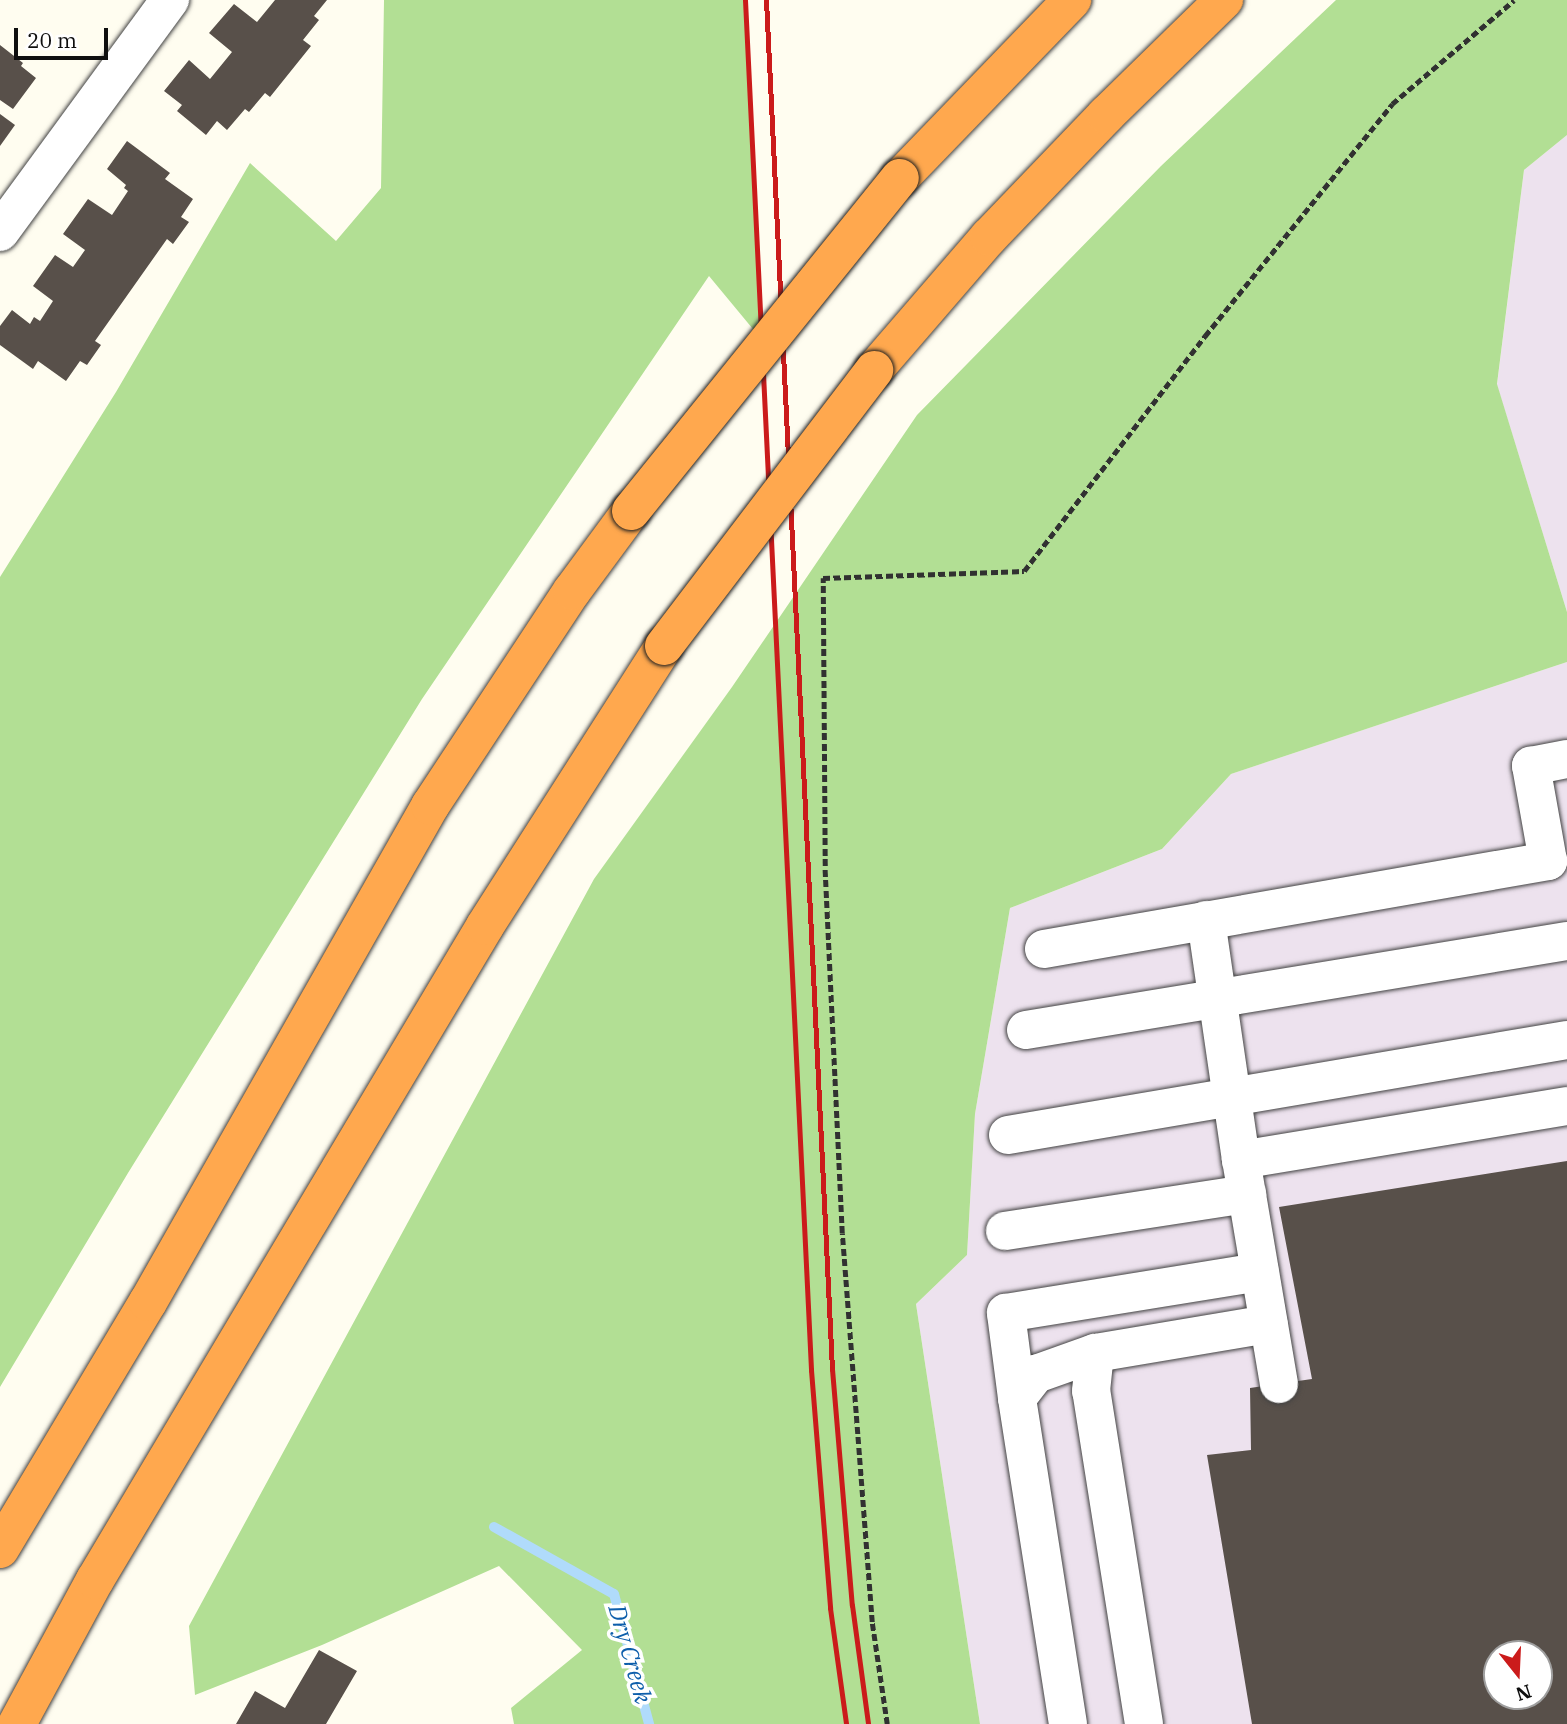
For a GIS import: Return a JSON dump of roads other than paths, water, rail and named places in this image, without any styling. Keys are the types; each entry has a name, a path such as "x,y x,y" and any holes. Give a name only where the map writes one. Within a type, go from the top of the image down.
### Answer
{"highway":[{"path":"0,1549 148,1303 430,806 572,591 631,511 900,178 1072,0"},
{"path":"17,1724 95,1580 485,926 664,646 874,369 998,228 1106,115 1224,0"}],"street":[{"path":"0,232 113,74 170,0"},
{"path":"1044,949 1557,859 1531,765 1567,759"},
{"path":"1206,920 1244,1177 1279,1384"},
{"path":"1026,1030 1567,941"},
{"path":"1008,1135 1567,1040"},
{"path":"1005,1231 1567,1107"},
{"path":"1068,1724 1006,1313 1260,1272"},
{"path":"1017,1398 1036,1374 1094,1353 1269,1324"},
{"path":"1094,1353 1091,1391 1144,1724"}],"waterway":[{"name":"Dry Creek","path":"494,1527 614,1594 649,1724"}],"railway":[{"path":"745,0 811,1370 830,1608 846,1724"},
{"path":"766,0 832,1369 852,1605 868,1724"}]}
